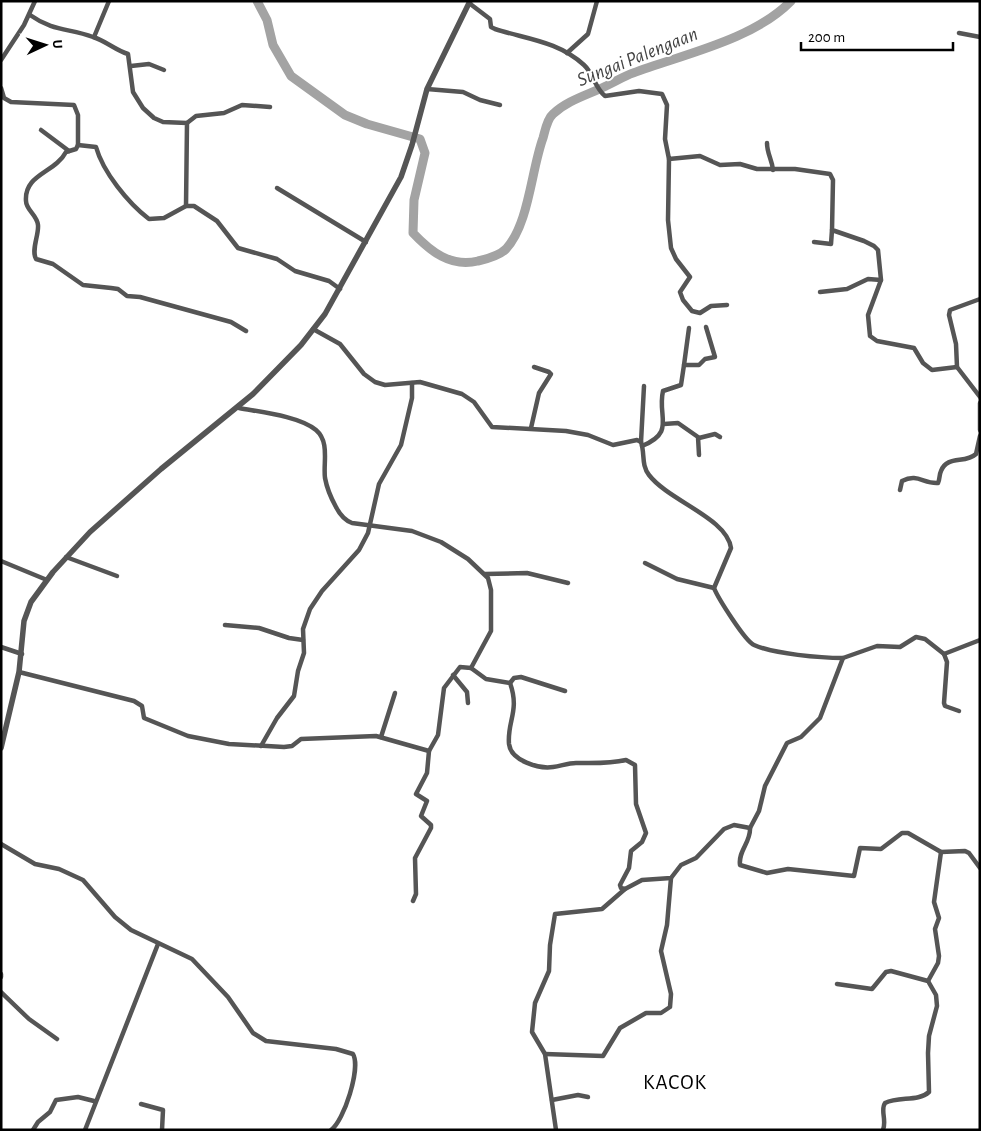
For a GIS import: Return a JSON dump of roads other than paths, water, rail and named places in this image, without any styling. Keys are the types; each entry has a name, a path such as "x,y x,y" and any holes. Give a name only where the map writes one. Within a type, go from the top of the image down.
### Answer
{"street":[{"path":"1,60 30,16 34,1"},
{"path":"94,37 109,1"},
{"path":"567,53 588,34 597,1"},
{"path":"1,748 19,672 26,614 47,580 96,525 162,469 239,408 284,364 314,329 340,289 401,177 427,89 470,2 489,18 491,27 536,38 567,53 590,71 601,92 607,96 650,91 664,96 667,105 664,139 669,159 668,220 671,248 676,259 690,277 681,290 681,297 689,309 697,313 703,313 711,306 727,306"},
{"path":"30,16 55,29 94,37 116,50 128,54 133,92 149,114 162,122 187,123 196,116 224,113 242,105 270,107"},
{"path":"959,32 980,36"},
{"path":"131,66 146,64 164,70"},
{"path":"1,88 3,99 14,103 74,105 78,115 78,145 76,149 66,152 57,165 34,178 25,199 26,205 38,223 34,251 36,259 53,264 83,285 118,289 127,296 140,297 231,322 246,331"},
{"path":"427,89 463,92 480,100 500,105"},
{"path":"186,206 187,123"},
{"path":"41,130 70,150"},
{"path":"767,143 767,155 772,160 773,170"},
{"path":"78,145 96,147 99,160 108,174 149,219 164,218 186,206 194,206 212,216 239,249 277,259 294,271 329,281 340,289"},
{"path":"669,159 700,156 720,165 740,164 757,170 806,170 830,174 833,180 831,244 814,242"},
{"path":"277,188 366,242"},
{"path":"832,230 876,248 881,280 878,294 868,315 869,330 872,338 877,341 914,348 923,363 932,370 957,367"},
{"path":"820,292 847,289 860,285 868,279 881,280"},
{"path":"980,298 949,313 956,344 957,367 980,397"},
{"path":"684,365 698,365 704,359 715,357 706,327"},
{"path":"642,444 659,437 664,424 662,392 681,385 689,328"},
{"path":"314,329 340,344 364,374 375,382 385,385 412,382 426,383 468,397 492,427 531,428 582,434 613,445 637,440 642,444"},
{"path":"531,428 539,393 551,374 534,367"},
{"path":"261,746 277,718 294,696 298,671 304,653 303,640 306,619 315,601 359,550 372,526 379,484 401,445 412,398 412,382"},
{"path":"644,386 642,444 645,469 654,481 669,495 718,525 726,533 731,548 714,588"},
{"path":"980,403 980,430"},
{"path":"239,408 288,418 316,430 324,444 325,477 328,488 339,513 348,521 412,531 441,542 462,555 484,574 491,585 491,631 471,668"},
{"path":"664,424 678,423 699,438 715,434 720,438"},
{"path":"900,490 902,481 911,478 917,477 938,483 942,469 946,465 955,460 968,460 976,454 980,436"},
{"path":"699,438 699,455"},
{"path":"66,557 117,576"},
{"path":"1,561 47,580"},
{"path":"645,563 677,578 714,588 745,637 754,645 798,655 843,658 876,646 900,647 916,637 925,639 944,654 947,662 944,703 945,706 959,711"},
{"path":"484,574 527,573 568,583"},
{"path":"225,625 259,628 289,638 303,640"},
{"path":"944,654 980,640"},
{"path":"1,647 22,654"},
{"path":"843,658 820,718 801,737 787,743 765,786 759,811 750,828 750,837 742,851 740,865 767,873 788,869 854,876 860,848 881,849 902,832 908,833 941,852 965,851 969,853 980,868"},
{"path":"413,901 416,894 415,858 431,828 431,825 421,816 427,800 416,794 427,773 430,751 438,734 442,693 461,666 471,668 486,679 510,683"},
{"path":"19,672 134,701 142,706 142,718 184,736 229,744 287,747 301,739 381,737 430,751"},
{"path":"453,675 467,692 468,704"},
{"path":"510,683 514,678 521,677 565,691"},
{"path":"510,683 515,702 509,744 515,755 539,766 554,767 573,763 611,764 626,760 635,765 636,804 646,832 642,842 631,851 628,870 620,885 625,890"},
{"path":"381,737 395,693"},
{"path":"545,1054 603,1056 620,1028 646,1013 661,1013 670,1007 671,994 661,951 671,878 681,865 696,858 724,829 734,825 750,828"},
{"path":"1,844 36,864 60,868 83,880 115,917 141,936 184,954 200,965 228,997 252,1033 260,1039 342,1050 354,1056 355,1069 346,1103 339,1122 331,1130"},
{"path":"928,980 938,963 939,956 935,929 938,918 934,902 941,852"},
{"path":"556,1130 545,1054 533,1037 532,1028 537,996 549,971 554,916 561,912 602,909 625,890 645,879 671,878"},
{"path":"84,1130 158,944"},
{"path":"837,984 872,989 886,972 891,971 928,980 936,995 937,1006 929,1036 929,1092 923,1096 894,1099 885,1103 883,1108 886,1122 883,1130"},
{"path":"1,992 29,1019 57,1039"},
{"path":"552,1100 578,1095 588,1097"},
{"path":"33,1130 38,1122 50,1112 56,1100 78,1097 94,1101"},
{"path":"141,1104 163,1110 162,1130"}],"waterway":[{"name":"Sungai Palengaan","path":"257,1 267,20 273,45 291,76 345,115 367,124 420,139 425,153 414,200 413,233 434,252 450,260 468,263 500,254 514,238 525,212 546,125 551,116 559,109 630,74 738,36 775,15 791,1"}],"district":[{"name":"KACOK","path":"675,1082"}]}
